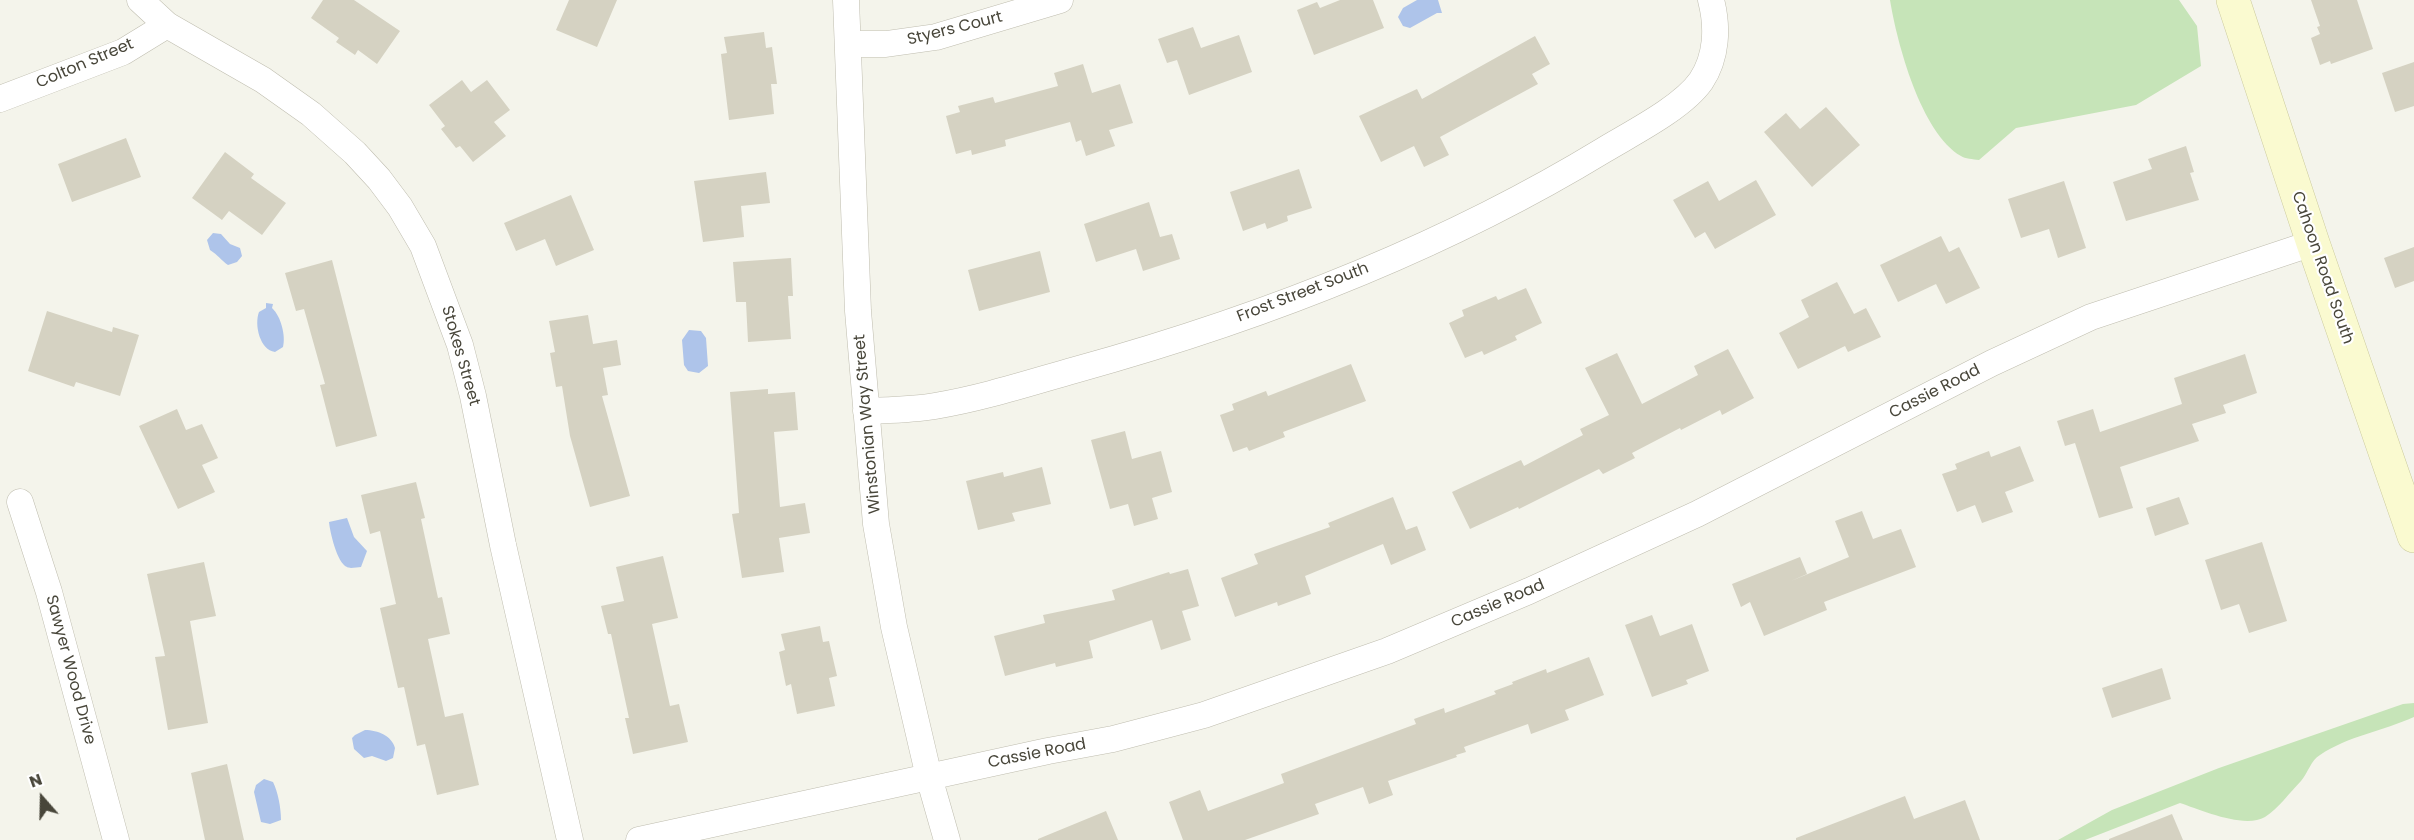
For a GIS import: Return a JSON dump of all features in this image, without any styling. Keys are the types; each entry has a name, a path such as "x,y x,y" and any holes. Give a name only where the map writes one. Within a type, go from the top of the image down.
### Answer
{"main road":[{"name":"Cahoon Road South","path":"2233,0 2313,243 2414,536"}],"street":[{"name":"Stokes Street","path":"140,0 167,26 262,80 311,114 355,153 379,179 400,207 423,246 460,345 473,396 503,545 570,840"},
{"name":"Winstonian Way Street","path":"846,0 858,311 880,547 894,627 946,840"},
{"name":"Styers Court","path":"848,44 886,44 936,37 1060,0"},
{"name":"Frost Street South","path":"866,411 935,406 1154,348 1338,282 1431,241 1572,170 1657,118 1690,93 1702,80 1717,42 1711,0"},
{"name":"Colton Street","path":"0,99 123,52 167,26"},
{"name":"Cassie Road","path":"639,840 1048,751 1113,740 1204,715 1387,651 1529,591 1697,514 1992,363 2091,317 2313,243"},
{"name":"Sawyer Wood Drive","path":"20,502 49,592 116,840"}],"green space":[{"path":"1890,0 2179,0 2197,26 2201,66 2136,105 2016,128 1979,160 1967,158 1961,156 1947,144 1934,128 1923,108 1905,62"},
{"path":"2414,703 2414,717 2354,738 2317,757 2301,781 2265,817 2246,821 2234,820 2180,803 2085,840 2058,840 2112,810 2219,768 2403,704"}],"water":[{"path":"1417,0 1438,0 1442,13 1437,13 1410,28 1403,26 1398,17 1403,8"},
{"path":"213,233 221,234 230,244 240,248 242,256 237,262 228,265 210,250 207,240"},
{"path":"266,303 273,304 272,308 278,316 283,332 283,347 275,352 265,347 258,330 259,312 266,308"},
{"path":"689,330 701,331 706,338 708,366 699,373 688,371 684,365 682,340"},
{"path":"347,518 354,537 367,551 361,567 350,568 343,564 332,540 329,522"},
{"path":"365,730 375,731 391,740 395,748 393,758 386,761 372,756 364,758 354,749 352,738"},
{"path":"264,779 273,782 280,805 281,820 270,824 261,822 254,792 256,785"}],"building":[{"path":"323,0 354,0 400,31 377,64 358,50 355,55 336,42 339,38 311,18"},
{"path":"569,0 617,0 597,47 556,30"},
{"path":"1340,0 1373,0 1384,28 1314,55 1297,10 1317,2 1320,8"},
{"path":"2311,0 2357,0 2373,49 2331,64 2330,61 2320,65 2311,38 2320,34 2317,27 2320,26"},
{"path":"1193,27 1201,48 1239,35 1252,72 1189,95 1177,60 1167,63 1158,39"},
{"path":"764,32 766,48 772,47 777,84 771,84 774,114 729,120 721,54 727,53 724,37"},
{"path":"1535,36 1550,64 1532,74 1538,84 1440,137 1449,155 1424,167 1414,146 1381,162 1359,116 1417,89 1422,99"},
{"path":"2414,62 2414,106 2395,112 2382,73"},
{"path":"1083,64 1092,93 1120,84 1133,123 1109,130 1115,146 1086,156 1081,140 1076,142 1070,122 1005,140 1006,146 972,155 971,150 956,154 946,116 960,112 958,106 993,97 995,103 1058,86 1054,73"},
{"path":"462,80 471,92 487,80 510,110 494,122 506,136 473,162 460,146 456,148 441,129 445,126 429,105"},
{"path":"1826,107 1860,145 1812,187 1764,132 1786,113 1800,129"},
{"path":"126,138 141,177 72,202 58,164"},
{"path":"2186,146 2194,172 2190,173 2199,200 2126,221 2113,182 2152,169 2148,159"},
{"path":"225,152 254,174 251,178 286,203 262,235 229,211 222,220 192,198"},
{"path":"1299,169 1312,208 1287,216 1288,221 1267,229 1265,223 1243,231 1230,192"},
{"path":"766,172 770,203 741,206 744,237 703,242 694,181"},
{"path":"1756,180 1776,215 1715,249 1705,232 1695,238 1673,200 1708,181 1719,201"},
{"path":"2064,181 2086,248 2058,258 2049,229 2021,238 2008,199"},
{"path":"571,195 594,250 556,266 545,239 516,251 504,223"},
{"path":"1149,202 1160,237 1172,234 1180,259 1143,271 1136,249 1096,262 1084,224"},
{"path":"1941,236 1949,252 1959,247 1980,288 1946,304 1936,284 1898,302 1880,265"},
{"path":"2414,247 2414,281 2395,288 2384,258"},
{"path":"1040,251 1050,292 979,311 968,270"},
{"path":"791,258 793,296 788,296 791,339 748,342 746,302 736,302 733,262"},
{"path":"332,260 377,436 336,447 320,385 325,384 304,309 296,311 285,273"},
{"path":"1837,282 1854,314 1866,308 1881,337 1848,352 1845,346 1798,369 1779,333 1809,317 1801,300"},
{"path":"1526,288 1542,323 1515,336 1517,340 1484,355 1482,351 1465,358 1449,323 1464,316 1462,310 1496,296 1498,300"},
{"path":"47,311 112,332 113,327 139,335 120,396 76,382 74,387 28,371"},
{"path":"588,315 593,344 617,340 621,365 603,368 608,395 602,396 630,496 590,507 570,436 562,386 556,387 550,353 555,352 549,321"},
{"path":"1728,349 1754,398 1722,415 1720,410 1681,430 1680,428 1632,453 1635,458 1603,474 1599,469 1519,509 1518,507 1470,529 1452,492 1521,460 1524,466 1583,435 1580,429 1609,415 1585,368 1617,353 1642,404 1698,375 1694,366"},
{"path":"2245,354 2257,393 2223,405 2226,413 2192,424 2199,441 2120,467 2133,508 2099,518 2075,443 2065,446 2057,421 2093,409 2100,432 2182,404 2174,378"},
{"path":"1351,364 1366,401 1283,432 1285,437 1249,451 1247,447 1233,452 1220,415 1234,410 1232,404 1266,391 1268,396"},
{"path":"768,389 768,394 795,392 798,430 774,432 780,507 805,503 810,533 779,538 784,572 742,578 732,514 739,513 730,392"},
{"path":"177,409 186,430 202,424 218,458 202,465 215,492 178,509 139,426"},
{"path":"1125,431 1132,459 1161,451 1172,492 1152,498 1158,519 1134,526 1128,504 1110,509 1091,440"},
{"path":"2020,446 2034,481 2005,492 2013,512 1982,523 1975,505 1957,512 1942,474 1957,469 1955,464 1989,451 1991,457"},
{"path":"1042,467 1051,504 1012,513 1015,521 978,530 966,481 1003,472 1004,477"},
{"path":"416,482 425,518 421,519 438,598 442,597 450,634 428,639 445,717 463,713 479,785 437,795 425,744 417,746 404,687 398,688 380,608 396,604 380,531 370,534 361,495"},
{"path":"1393,497 1406,530 1417,526 1426,550 1391,565 1383,544 1305,576 1311,594 1278,606 1277,602 1235,617 1221,578 1258,564 1254,554 1330,527 1328,523"},
{"path":"2179,497 2189,524 2155,536 2146,508"},
{"path":"1862,511 1873,539 1901,529 1916,567 1824,602 1827,610 1764,636 1750,602 1741,607 1732,584 1800,557 1807,574 1791,581 1849,557 1835,521"},
{"path":"2262,542 2287,621 2249,633 2239,604 2221,610 2205,560"},
{"path":"663,556 678,618 652,624 670,706 679,704 688,742 633,754 625,718 629,718 611,634 608,634 601,606 624,601 616,567"},
{"path":"204,562 216,616 190,621 208,723 168,730 155,657 165,656 147,574"},
{"path":"1188,569 1199,606 1182,611 1191,640 1161,650 1152,620 1089,641 1093,658 1056,667 1055,663 1005,676 994,636 1045,623 1043,615 1115,600 1112,590 1169,572 1170,574"},
{"path":"1652,615 1660,636 1692,624 1709,671 1686,680 1688,684 1652,697 1625,625"},
{"path":"820,626 823,642 829,641 837,676 829,678 835,706 797,714 791,684 786,686 779,652 785,650 781,634"},
{"path":"1589,657 1604,695 1565,710 1569,720 1531,734 1528,724 1464,747 1466,752 1456,755 1457,757 1388,781 1393,795 1369,804 1363,787 1315,804 1319,814 1245,840 1183,840 1169,802 1200,790 1208,811 1284,783 1281,774 1416,724 1414,719 1444,708 1445,713 1496,694 1494,691 1513,684 1512,682 1546,669 1547,673"},
{"path":"2162,668 2171,699 2112,718 2102,688"},
{"path":"227,764 244,840 205,840 191,773"},
{"path":"1905,796 1914,819 1965,800 1980,840 1796,840 1796,838"},
{"path":"1106,811 1118,840 1038,840 1038,839"},
{"path":"2172,814 2183,840 2109,840 2109,839"}]}
